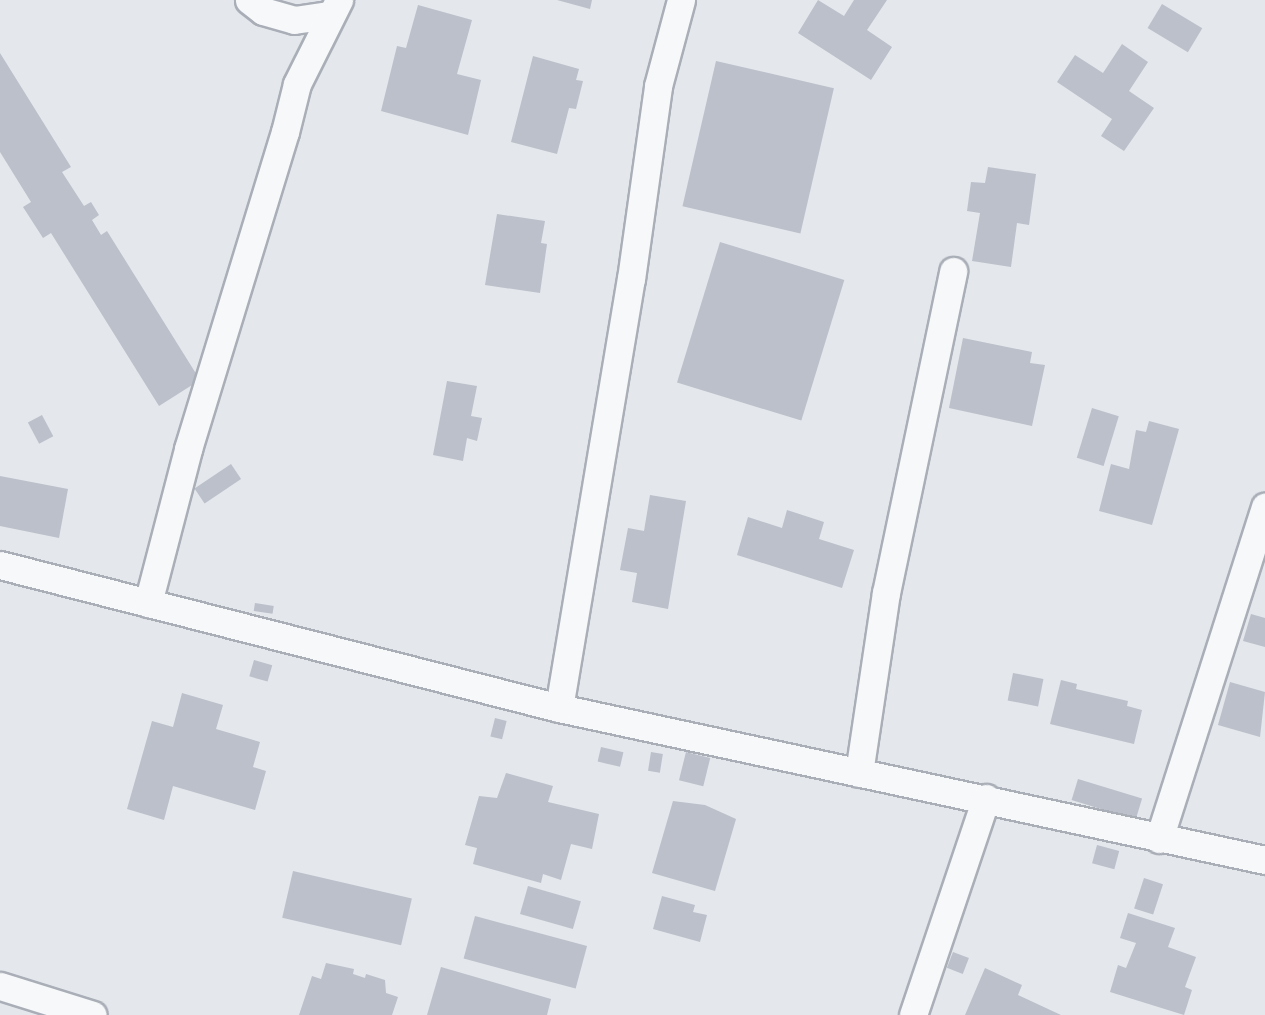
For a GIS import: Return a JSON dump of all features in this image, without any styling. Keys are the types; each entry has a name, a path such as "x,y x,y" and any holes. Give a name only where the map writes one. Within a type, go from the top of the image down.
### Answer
{"street":[{"path":"249,0 263,11 294,20 334,7"},
{"path":"559,708 631,279 658,86 681,0"},
{"path":"148,603 188,449 282,142 297,84 334,7"},
{"path":"860,773 886,592 953,271"},
{"path":"1159,839 1265,506"},
{"path":"0,565 559,708 986,798 1159,839 1265,860"},
{"path":"913,1015 986,798"},
{"path":"0,986 93,1015"}],"building":[{"path":"557,0 592,0 590,9"},
{"path":"818,0 844,16 854,0 887,0 867,30 892,47 871,80 798,33"},
{"path":"1162,4 1202,28 1188,52 1148,28"},
{"path":"418,5 472,20 457,74 481,80 468,135 381,111 397,46 406,48"},
{"path":"1122,44 1148,62 1129,91 1154,108 1124,151 1101,136 1112,119 1057,82 1075,55 1103,73"},
{"path":"0,53 71,167 62,172 84,206 91,202 99,215 92,220 101,235 107,231 200,380 159,406 51,233 43,238 23,207 31,202 0,152"},
{"path":"533,56 579,69 576,80 583,81 576,109 569,108 557,154 511,142"},
{"path":"716,61 834,88 800,233 682,206"},
{"path":"988,167 1036,174 1029,225 1017,223 1011,267 972,261 980,213 967,211 971,182 985,183"},
{"path":"497,214 545,221 541,243 547,244 540,293 485,285"},
{"path":"720,242 844,280 801,421 677,383"},
{"path":"963,338 1032,352 1030,363 1045,365 1032,426 949,408"},
{"path":"447,381 477,386 471,416 482,418 477,441 467,438 463,461 433,455"},
{"path":"1092,408 1119,416 1104,466 1077,458"},
{"path":"42,415 53,436 39,444 28,423"},
{"path":"1149,421 1179,429 1152,525 1099,511 1111,464 1129,469 1136,430 1146,432"},
{"path":"231,464 241,479 205,504 195,489"},
{"path":"0,476 68,489 59,538 0,526"},
{"path":"650,495 686,501 668,609 632,602 637,573 620,570 628,528 644,531"},
{"path":"787,510 824,522 819,539 854,550 842,588 737,555 748,517 782,528"},
{"path":"255,603 274,606 273,614 254,611"},
{"path":"1251,614 1265,618 1265,647 1243,641"},
{"path":"254,660 272,665 268,682 249,676"},
{"path":"1013,673 1043,679 1038,706 1008,700"},
{"path":"1061,680 1077,684 1076,689 1128,701 1127,706 1142,710 1134,744 1050,724"},
{"path":"1230,682 1265,692 1260,737 1218,725"},
{"path":"182,693 223,705 216,729 260,742 253,767 266,771 255,810 173,786 164,820 127,809 152,721 173,727"},
{"path":"495,718 507,721 502,739 490,736"},
{"path":"601,747 623,752 620,767 598,762"},
{"path":"651,752 663,754 660,773 648,771"},
{"path":"686,752 710,758 703,786 679,780"},
{"path":"506,773 553,786 548,802 599,814 592,849 571,844 561,880 543,874 541,883 473,864 477,848 465,845 479,796 497,798"},
{"path":"1078,779 1142,799 1136,820 1072,800"},
{"path":"673,801 705,805 736,819 715,891 652,873"},
{"path":"1097,845 1119,851 1114,869 1092,863"},
{"path":"293,871 412,898 401,945 282,918"},
{"path":"1144,878 1163,884 1153,915 1134,908"},
{"path":"528,886 581,901 573,929 520,914"},
{"path":"662,896 695,905 693,912 707,915 700,942 653,929"},
{"path":"1128,913 1175,928 1168,947 1196,957 1185,987 1192,990 1184,1015 1110,992 1118,965 1126,968 1136,943 1120,938"},
{"path":"475,916 587,946 576,989 464,959"},
{"path":"953,952 969,958 963,974 947,968"},
{"path":"326,963 354,969 353,974 365,978 366,974 385,980 386,993 398,997 392,1015 299,1015 312,976 321,979"},
{"path":"441,967 551,999 547,1015 427,1015"},
{"path":"985,968 1022,985 1018,995 1061,1015 965,1015"}]}
